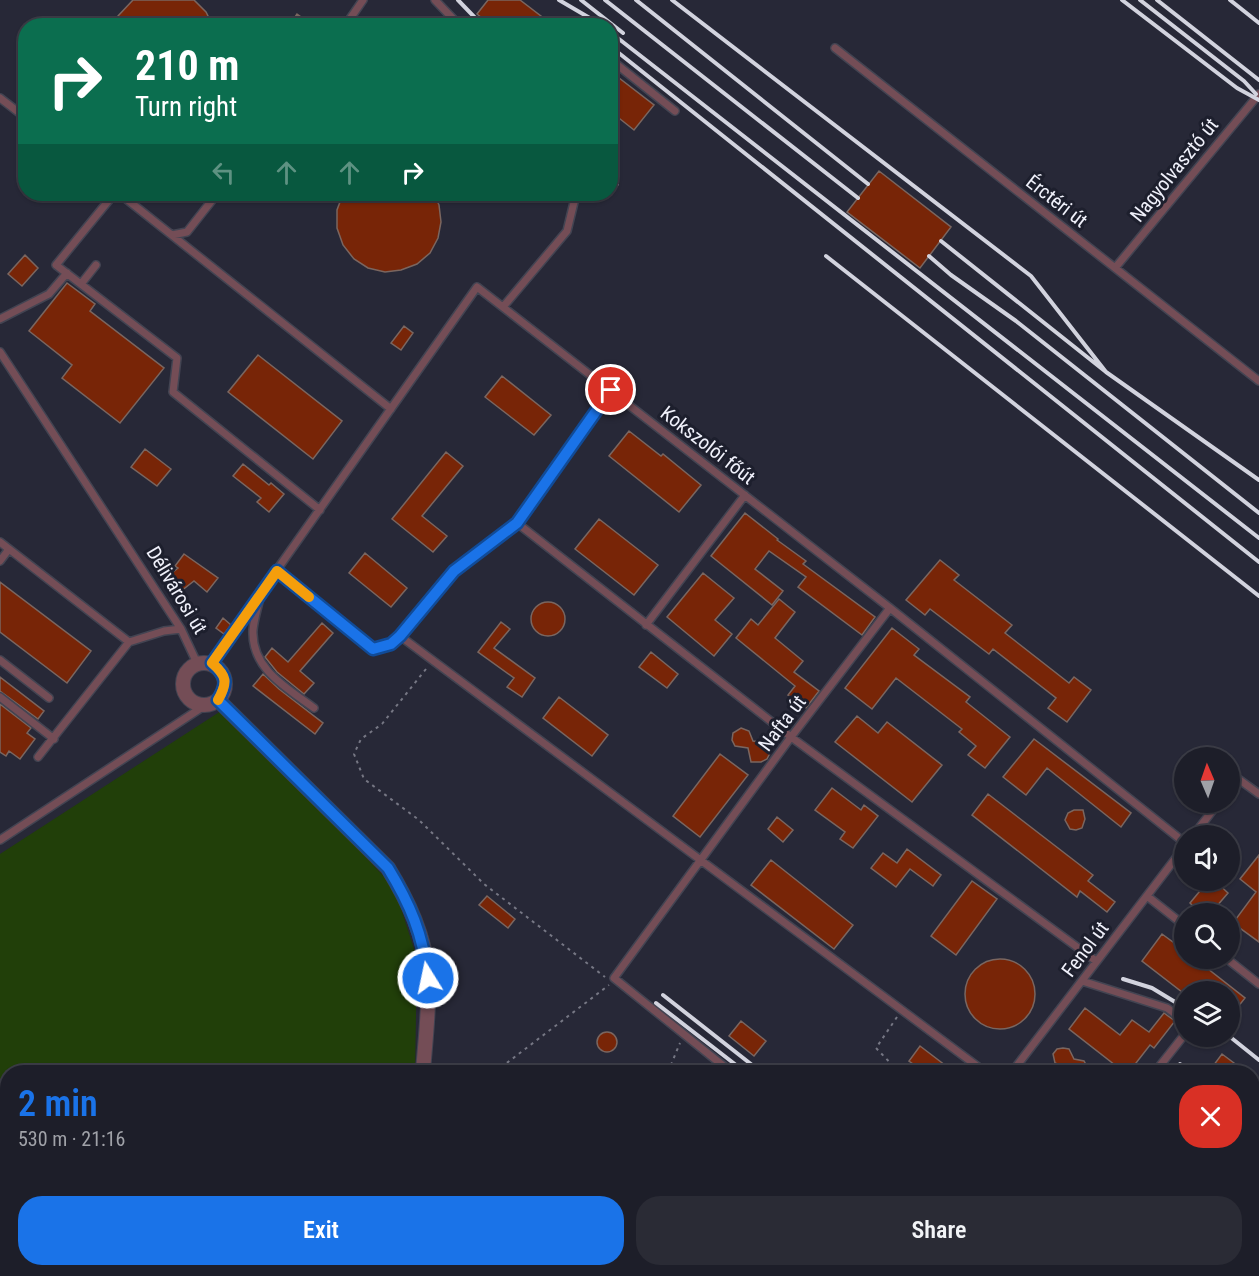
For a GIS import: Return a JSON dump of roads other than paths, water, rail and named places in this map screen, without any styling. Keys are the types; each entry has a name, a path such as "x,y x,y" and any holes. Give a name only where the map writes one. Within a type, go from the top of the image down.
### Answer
{"street":[{"name":"Délivárosi út","path":"197,663 212,663"},
{"path":"197,663 185,672 182,687 189,700 204,706 218,700 225,687 223,673 212,663"},
{"path":"218,700 388,868 406,898 426,956 428,978 423,1065"}],"lane":[{"path":"351,18 363,0"},
{"path":"435,0 452,18"},
{"name":"Érctéri út","path":"835,48 1259,381"},
{"path":"618,65 675,111"},
{"name":"Nagyolvasztó út","path":"1115,268 1259,94"},
{"path":"0,98 18,112"},
{"path":"108,201 56,265 177,358 173,392 320,510"},
{"path":"129,201 391,409 212,663"},
{"path":"172,235 187,232 211,201"},
{"path":"503,308 567,231 574,201"},
{"path":"81,284 96,265"},
{"path":"0,319 49,294 67,273"},
{"name":"Kokszolói főút","path":"391,409 477,287 890,608 1174,835"},
{"name":"Délivárosi út","path":"0,352 181,629 197,663"},
{"path":"277,571 373,649 391,644 454,571 517,523 611,390"},
{"path":"646,625 745,495"},
{"path":"517,523 791,738 1096,961"},
{"path":"0,542 129,642"},
{"path":"0,561 9,549"},
{"path":"260,594 253,631 258,658 270,675 315,708"},
{"name":"Nafta út","path":"722,1065 614,978 890,608"},
{"path":"38,757 129,642 164,631 181,629"},
{"path":"400,636 976,1065"},
{"path":"0,660 49,698"},
{"path":"0,697 54,739"},
{"path":"0,840 204,706"},
{"path":"1240,780 1259,794"},
{"path":"1201,825 1211,813"},
{"name":"Fenol út","path":"1017,1065 1174,859"},
{"path":"1147,896 1174,917"},
{"path":"1240,969 1259,984"},
{"path":"1082,981 1167,1008 1174,1013"},
{"path":"1161,1065 1175,1047"}],"railway":[{"path":"458,0 475,18"},
{"path":"559,0 590,18"},
{"path":"581,0 604,18"},
{"path":"605,0 858,198"},
{"path":"636,0 868,184"},
{"path":"672,0 1031,276 1106,372"},
{"path":"1122,0 1237,88 1259,100"},
{"path":"1140,0 1244,81 1256,94"},
{"path":"1157,0 1259,80"},
{"path":"1230,0 1259,23"},
{"path":"618,29 623,33"},
{"path":"618,38 1259,538"},
{"path":"618,52 1259,562"},
{"path":"941,241 1106,372 1259,480"},
{"path":"826,256 1259,596"},
{"path":"929,256 951,275 1016,321 1259,513"},
{"path":"1123,979 1152,988 1174,1001"},
{"path":"663,995 752,1065"},
{"path":"656,1003 736,1065"},
{"path":"1240,1045 1259,1060"}]}
